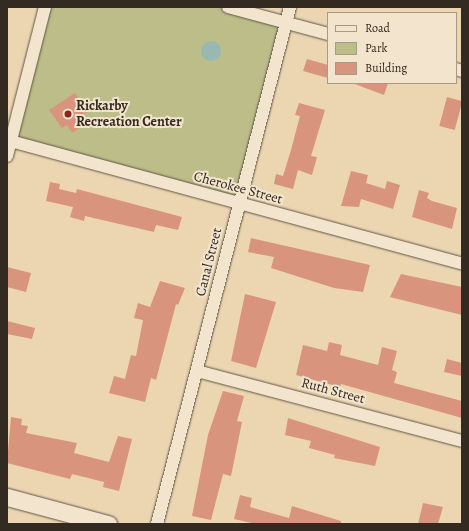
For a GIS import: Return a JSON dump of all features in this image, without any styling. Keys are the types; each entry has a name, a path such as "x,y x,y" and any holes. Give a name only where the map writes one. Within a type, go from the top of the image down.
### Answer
{"main road":[{"path":"7,497 108,524"}],"street":[{"path":"7,156 9,141 45,7"},
{"path":"228,7 327,34"},
{"name":"Canal Street","path":"157,524 290,7"},
{"name":"Cherokee Street","path":"9,141 462,264"},
{"name":"Ruth Street","path":"197,371 462,441"}],"green space":[{"path":"45,7 228,7 286,23 240,204 11,141"}],"water":[{"path":"207,41 215,41 221,47 221,55 215,61 207,61 201,55 201,47"}],"building":[{"path":"307,59 327,65 327,78 303,71"},
{"path":"355,84 388,84 384,95"},
{"name":"Rickarby Recreation Center","path":"75,93 87,112 80,117 84,125 72,133 67,125 62,128 49,110"},
{"path":"447,97 462,101 455,130 439,126"},
{"path":"299,103 325,110 311,156 317,157 312,175 298,170 293,189 274,184 276,174 283,176 300,116 295,115"},
{"path":"351,171 368,175 366,183 385,189 387,181 400,185 393,209 361,199 359,207 341,206"},
{"path":"50,182 60,184 59,189 76,193 77,189 182,217 178,230 156,225 154,232 85,216 84,221 70,217 73,207 46,201"},
{"path":"419,190 429,193 427,198 432,201 457,208 452,229 412,217"},
{"path":"251,238 370,265 363,292 334,288 271,268 274,257 248,252"},
{"path":"7,267 31,273 26,292 7,287"},
{"path":"401,274 462,287 462,315 390,297"},
{"path":"160,281 185,288 178,305 176,304 156,380 151,378 145,402 109,393 114,376 125,379 131,355 136,356 143,320 134,318 138,303 150,307"},
{"path":"245,294 276,302 256,368 231,361"},
{"path":"7,321 35,328 32,339 7,334"},
{"path":"329,342 342,345 340,355 378,365 382,347 397,351 392,370 397,372 394,383 462,401 462,418 341,384 340,387 296,375 303,345 327,351"},
{"path":"447,359 462,363 462,376 444,372"},
{"path":"223,391 244,396 237,421 242,422 231,476 223,474 211,520 192,516 208,435"},
{"path":"11,417 22,419 21,425 28,426 26,433 77,443 74,453 109,462 118,436 132,439 119,491 103,487 104,482 72,474 70,479 7,463"},
{"path":"288,418 380,447 375,466 334,458 335,455 309,448 311,441 285,435"},
{"path":"240,495 252,498 250,507 289,518 292,506 341,521 341,524 256,524 234,519"},
{"path":"423,503 443,507 438,524 418,524"}],"place":[{"name":"Rickarby Recreation Center","path":"68,114"}]}
